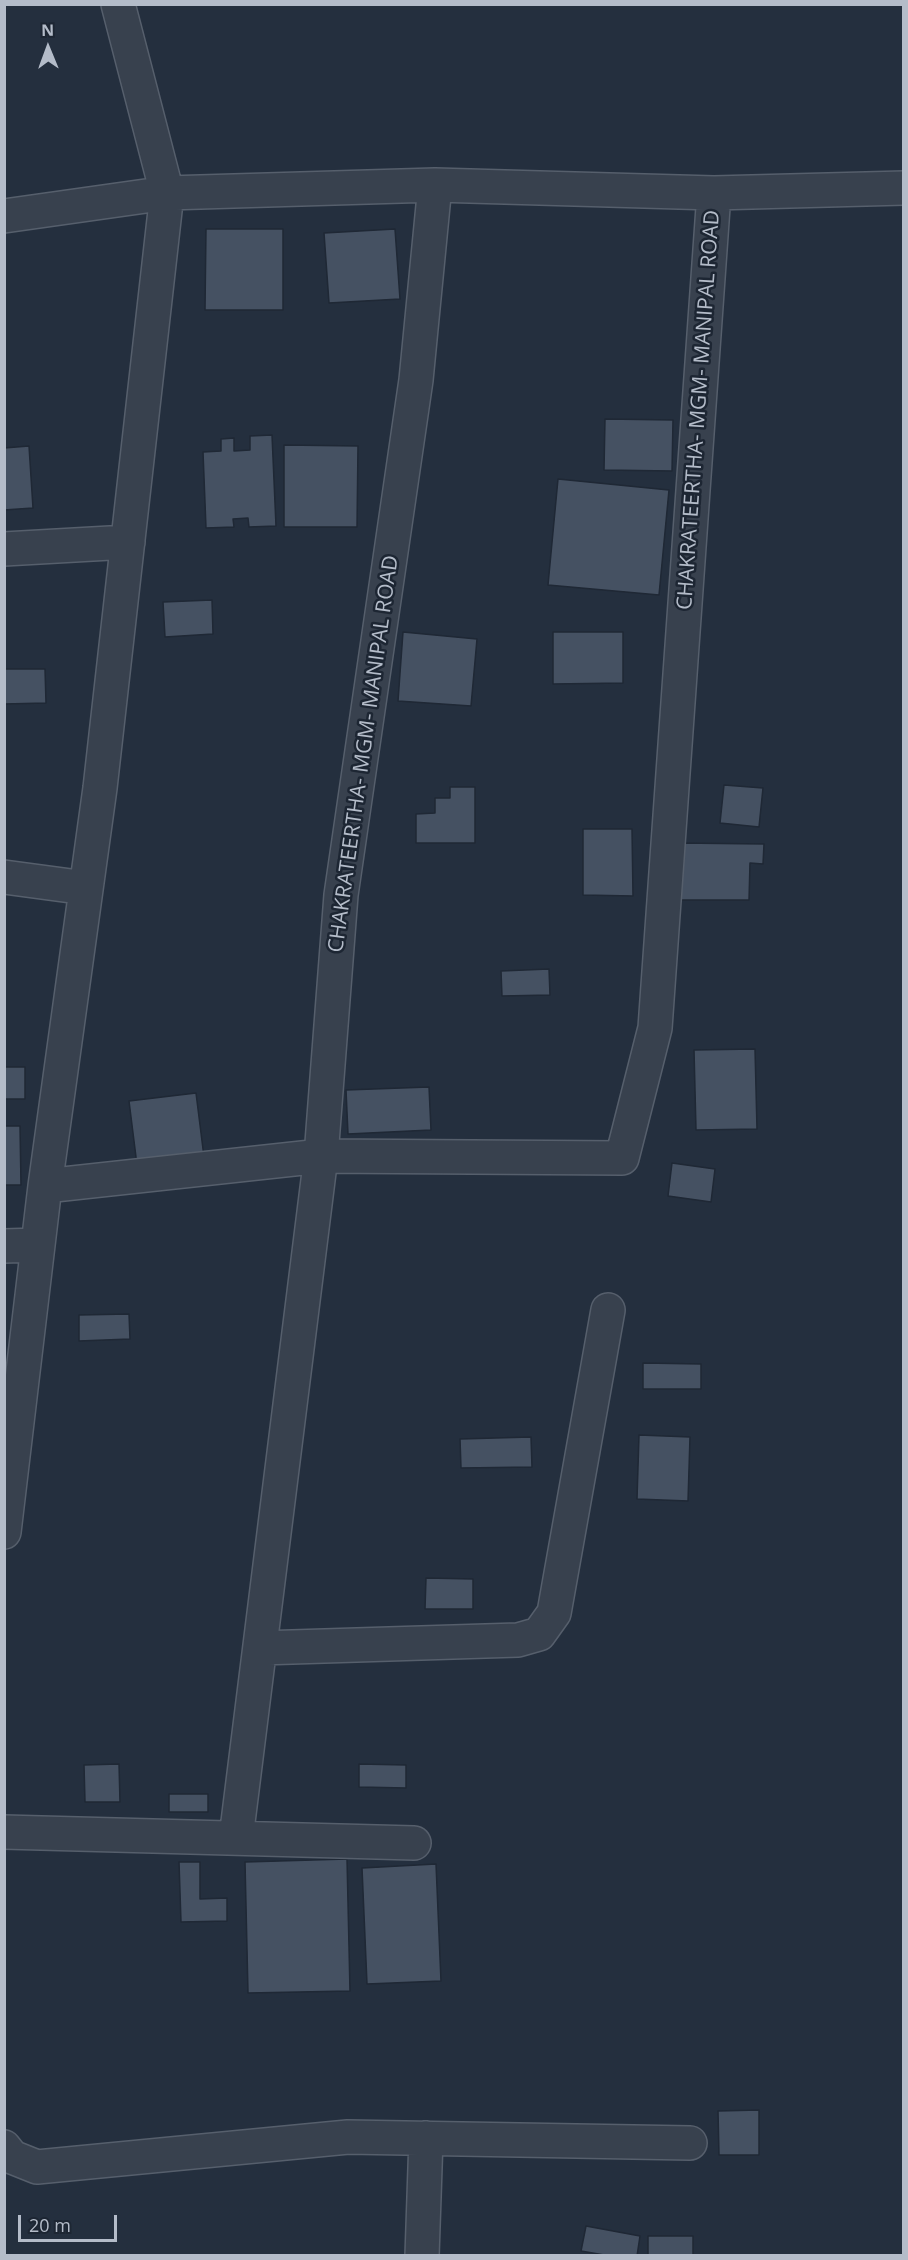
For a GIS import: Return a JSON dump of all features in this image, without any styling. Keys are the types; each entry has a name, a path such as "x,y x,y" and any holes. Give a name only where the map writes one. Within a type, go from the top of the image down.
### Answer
{"street":[{"path":"4,1532 45,1186 86,888 167,193 118,4"},
{"path":"4,216 167,193 435,185 714,193"},
{"name":"CHAKRATEERTHA- MGM- MANIPAL ROAD","path":"435,185 416,380 341,895 321,1156 622,1158 655,1028 714,193 903,188"},
{"path":"4,549 128,542"},
{"path":"4,877 86,888"},
{"path":"45,1186 321,1156 236,1838"},
{"path":"4,1246 38,1245"},
{"path":"260,1648 518,1640 539,1634 554,1613 608,1310"},
{"path":"4,1832 414,1843"},
{"path":"4,2147 12,2157 37,2167 348,2137 690,2143"},
{"path":"422,2256 426,2138"}],"building":[{"path":"206,229 283,229 283,310 205,310"},
{"path":"395,229 400,299 329,303 324,233"},
{"path":"605,419 673,420 672,471 604,470"},
{"path":"272,435 276,526 249,527 248,518 233,519 234,527 206,528 203,452 221,451 221,439 234,438 234,451 250,450 250,436"},
{"path":"284,445 358,446 357,527 284,527"},
{"path":"29,446 33,508 4,510 4,448"},
{"path":"558,479 669,490 659,595 548,585"},
{"path":"212,600 213,634 165,637 163,602"},
{"path":"403,632 477,639 471,706 398,701"},
{"path":"553,632 623,632 623,683 553,684"},
{"path":"4,669 45,669 46,703 4,704"},
{"path":"724,785 763,788 759,827 720,823"},
{"path":"450,787 475,787 475,843 416,843 416,814 435,813 435,798 450,798"},
{"path":"583,829 632,829 633,896 583,895"},
{"path":"678,843 764,844 763,864 750,863 749,900 678,900"},
{"path":"549,969 550,995 502,996 501,971"},
{"path":"755,1049 757,1129 696,1130 694,1050"},
{"path":"4,1067 25,1067 25,1099 4,1099"},
{"path":"429,1087 431,1130 348,1134 346,1090"},
{"path":"196,1093 204,1157 137,1165 129,1101"},
{"path":"4,1126 20,1126 21,1185 4,1185"},
{"path":"672,1163 715,1169 711,1202 668,1196"},
{"path":"129,1314 130,1339 79,1341 79,1315"},
{"path":"643,1363 701,1364 701,1389 643,1389"},
{"path":"639,1435 690,1437 688,1501 637,1499"},
{"path":"531,1437 532,1467 461,1468 460,1439"},
{"path":"426,1578 473,1579 473,1609 425,1609"},
{"path":"119,1764 120,1802 85,1802 84,1765"},
{"path":"359,1764 406,1765 406,1788 359,1787"},
{"path":"169,1794 208,1794 208,1812 169,1812"},
{"path":"347,1859 350,1991 248,1993 245,1862"},
{"path":"179,1862 200,1862 200,1899 227,1898 227,1921 181,1922"},
{"path":"436,1864 441,1981 367,1984 362,1868"},
{"path":"759,2110 759,2155 719,2155 718,2111"},
{"path":"586,2226 640,2236 637,2256 610,2256 581,2251"},
{"path":"648,2236 693,2236 693,2256 648,2256"}]}
